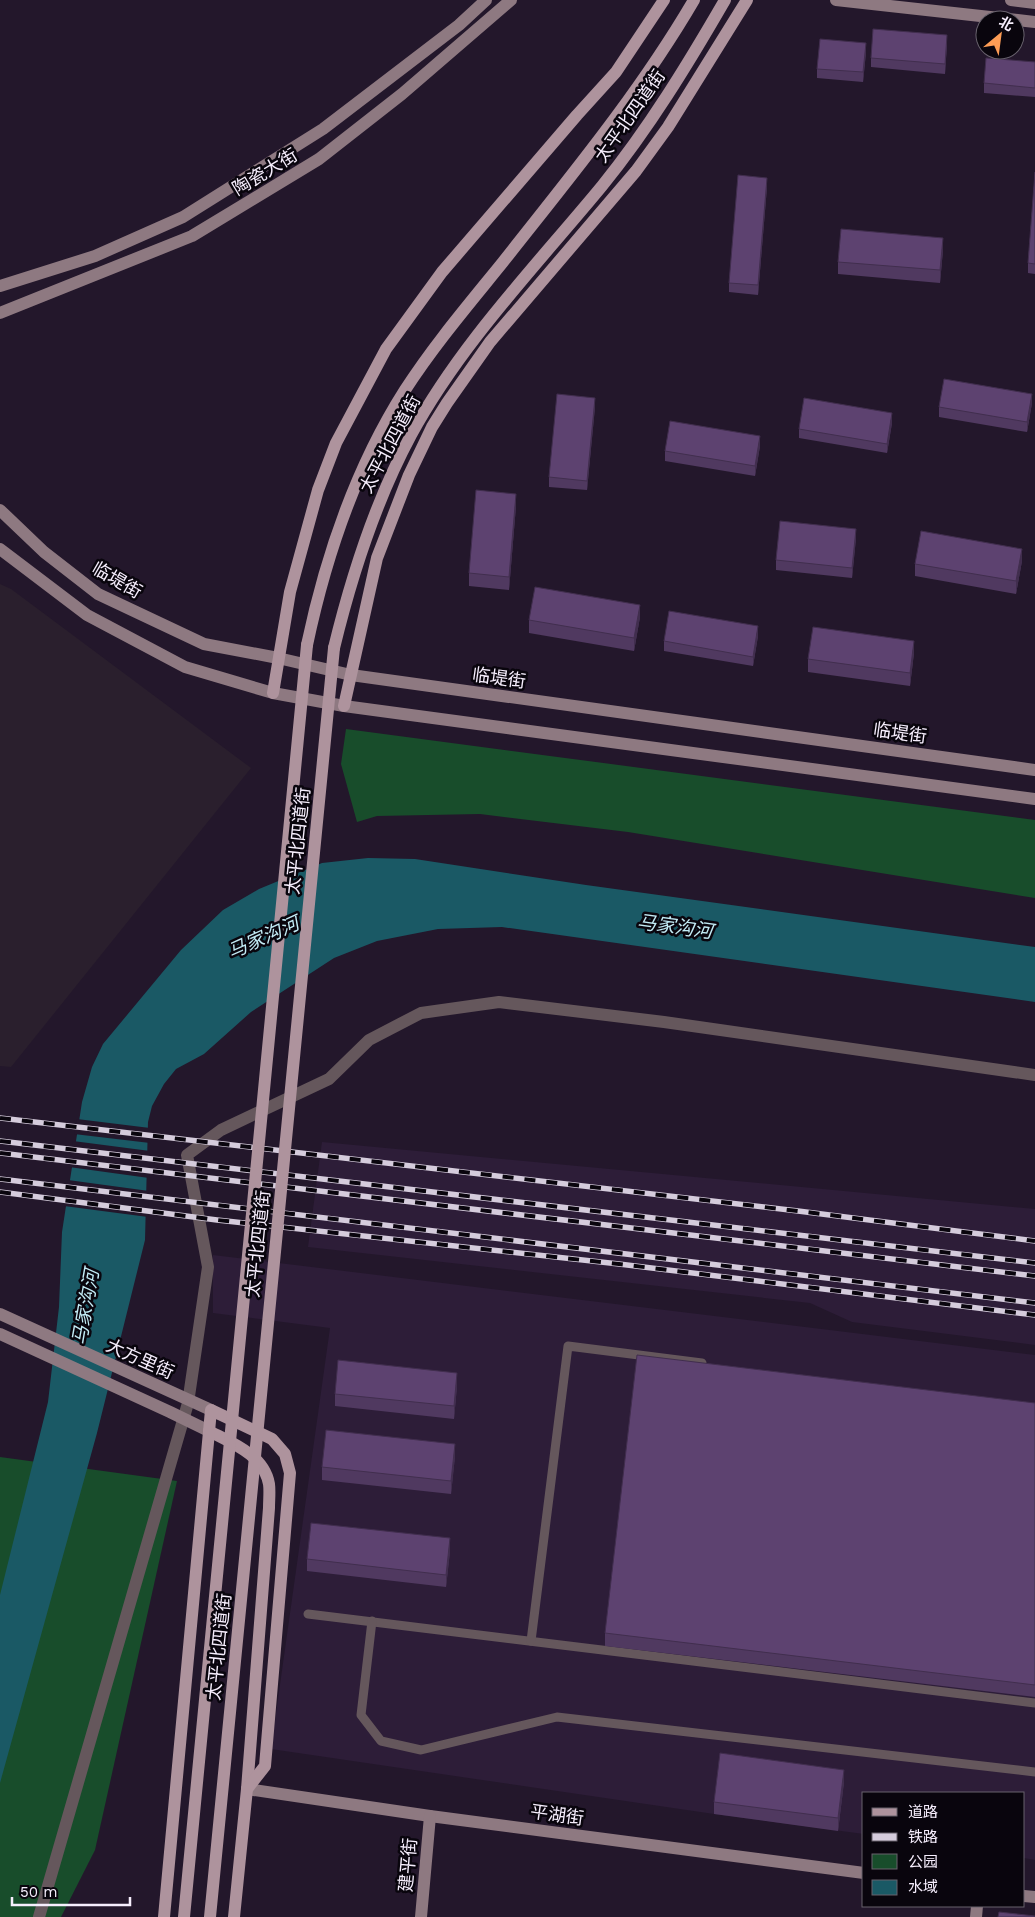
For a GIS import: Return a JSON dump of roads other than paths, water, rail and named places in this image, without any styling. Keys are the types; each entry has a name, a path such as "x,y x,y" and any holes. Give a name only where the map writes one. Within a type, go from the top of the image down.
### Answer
{"main road":[{"name":"太平北四道街","path":"273,693 290,592 318,490 336,443 386,349 442,272 576,115 616,72 664,0"},
{"name":"太平北四道街","path":"184,1917 306,655 316,604 333,543 362,469 405,390 435,347 620,114 651,69 694,0"},
{"name":"太平北四道街","path":"210,1917 334,648 343,612 373,516 411,436 430,404 449,374 483,330 603,185 636,141 670,91 725,0"},
{"name":"太平北四道街","path":"344,706 377,558 409,475 437,419 490,342 636,171 668,127 747,0"},
{"path":"164,1917 211,1410 272,1440 284,1454 290,1473 265,1766 247,1789"},
{"path":"208,1431 246,1450 264,1471 269,1484 269,1508 247,1789 234,1917"}],"street":[{"name":"陶瓷大街","path":"0,286 94,256 183,217 323,129 458,25 486,0"},
{"name":"陶瓷大街","path":"0,313 192,236 319,159 402,94 511,0"},
{"path":"836,0 1035,22"},
{"path":"1011,0 1035,3"},
{"name":"临堤街","path":"0,510 44,552 98,594 204,644 278,658 351,675 1035,770"},
{"path":"0,549 87,615 185,667 273,693 344,706 1035,800"},
{"path":"39,1917 184,1419 188,1399 208,1267 187,1155 221,1130 329,1079 369,1040 421,1013 499,1002 664,1022 1035,1075"},
{"name":"大方里街","path":"4,1316 211,1410"},
{"name":"大方里街","path":"0,1336 208,1431"},
{"name":"平湖街","path":"247,1789 430,1816 862,1873"},
{"name":"建平街","path":"420,1917 430,1816"}],"lane":[{"path":"531,1641 568,1346 714,1365"},
{"path":"308,1614 1035,1703"},
{"path":"372,1622 361,1715 381,1741 421,1750 557,1717 1035,1772"}],"water":[{"name":"马家沟河","path":"368,858 415,859 586,885 1035,947 1035,1002 502,927 438,929 377,941 334,958 251,1012 204,1054 176,1069 164,1084 152,1106 148,1122 145,1240 97,1433 0,1783 0,1595 48,1402 59,1307 62,1232 82,1102 92,1067 103,1044 181,950 223,910 259,889 322,863"}],"railway":[{"path":"0,1118 798,1211 1035,1241"},
{"path":"0,1141 1035,1263"},
{"path":"0,1153 1035,1276"},
{"path":"0,1179 1035,1303"},
{"path":"0,1192 217,1220 619,1264 1035,1315"}]}
